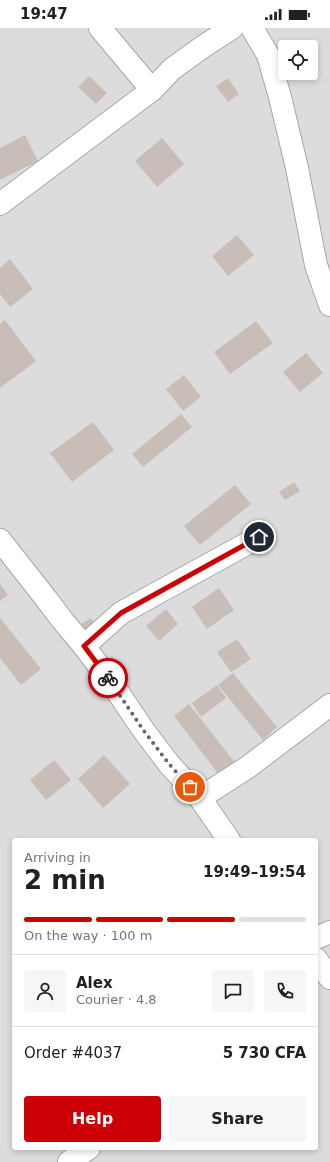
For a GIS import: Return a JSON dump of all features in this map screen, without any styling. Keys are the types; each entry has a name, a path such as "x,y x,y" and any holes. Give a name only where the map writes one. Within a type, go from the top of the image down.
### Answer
{"street":[{"path":"100,28 152,90"},
{"path":"0,204 152,90 172,69 232,28"},
{"path":"252,28 268,55 280,97 297,168 316,265 330,305"},
{"path":"316,265 330,282"},
{"path":"84,646 121,613 259,537"},
{"path":"0,540 63,622 84,646 113,684 144,731 169,764 200,798 228,838"},
{"path":"200,798 248,767 330,705"},
{"path":"318,937 330,932"},
{"path":"70,1162 86,1150"}],"shaded area":[{"path":"0,28 330,28 330,1162 0,1162"}],"building":[{"path":"89,76 107,93 96,104 78,87"},
{"path":"228,78 239,94 228,102 216,86"},
{"path":"25,135 38,161 0,180 0,148"},
{"path":"162,138 184,164 157,187 135,161"},
{"path":"237,235 254,255 228,276 212,256"},
{"path":"10,259 33,289 10,307 0,294 0,268"},
{"path":"5,320 36,361 0,388 0,324"},
{"path":"256,321 273,343 230,374 214,352"},
{"path":"306,353 323,373 300,392 283,372"},
{"path":"184,375 201,397 183,411 166,389"},
{"path":"181,414 192,427 143,467 132,454"},
{"path":"93,422 114,450 72,482 50,453"},
{"path":"294,482 300,491 285,500 279,492"},
{"path":"235,485 251,504 200,545 184,526"},
{"path":"0,584 8,595 0,601"},
{"path":"219,588 234,610 207,629 192,607"},
{"path":"166,609 178,624 159,641 146,626"},
{"path":"0,618 41,669 21,685 0,658"},
{"path":"91,618 97,628 86,634 81,624"},
{"path":"237,639 251,659 231,672 217,652"},
{"path":"233,673 277,727 263,740 218,685"},
{"path":"217,685 226,698 201,717 192,703"},
{"path":"189,704 236,764 220,776 174,716"},
{"path":"104,755 130,784 103,808 78,779"},
{"path":"54,760 71,780 46,800 30,780"}],"way so far":[{"path":"108,678 144,731 169,764 190,787"}],"route":[{"path":"108,678 84,646 121,613 259,537"}]}
